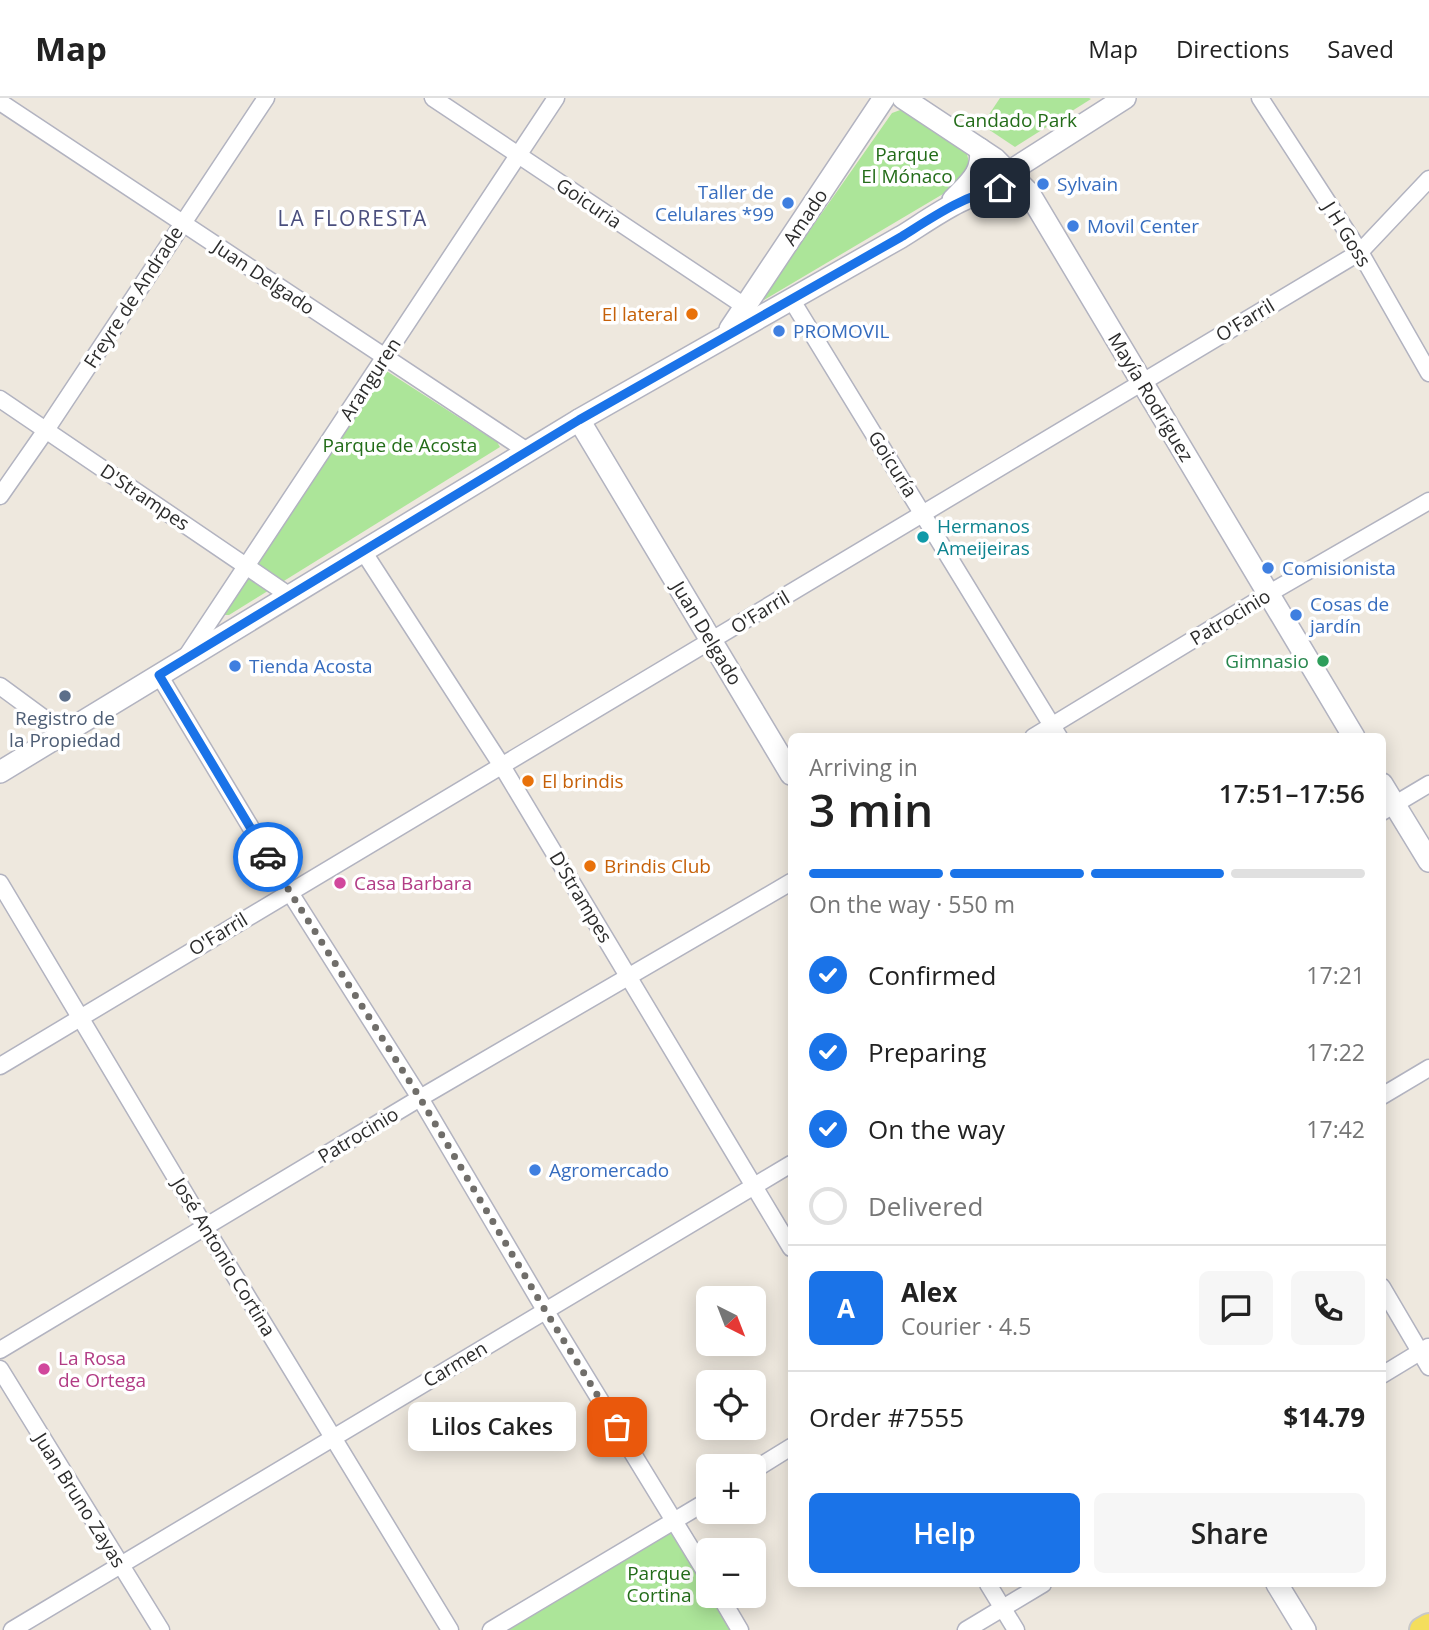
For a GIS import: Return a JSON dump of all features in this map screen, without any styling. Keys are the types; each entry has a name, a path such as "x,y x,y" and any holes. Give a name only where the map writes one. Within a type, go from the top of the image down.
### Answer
{"main road":[{"name":"Amado","path":"725,336 884,98"},
{"name":"Mayía Rodríguez","path":"903,98 980,149 1029,192 1352,733"},
{"path":"1009,172 1125,98"},
{"path":"945,209 979,171 982,161 980,149"},
{"path":"0,772 579,420 945,209 979,192 1000,188 1029,192"},
{"name":"Juan Delgado","path":"579,420 788,769"},
{"path":"1389,809 1429,862"},
{"path":"1279,1587 1305,1630"},
{"path":"1422,1630 1429,1626"}],"street":[{"name":"Freyre de Andrade","path":"0,496 266,98"},
{"name":"Goicuria","path":"433,98 746,307"},
{"name":"Aranguren","path":"185,659 556,98"},
{"name":"J H Goss","path":"1260,98 1360,252 1429,373"},
{"name":"Juan Delgado","path":"0,102 527,451"},
{"name":"O'Farril","path":"0,1066 1360,252 1429,179"},
{"name":"Goicuría","path":"792,299 1056,731"},
{"name":"D'Strampes","path":"0,399 290,596"},
{"name":"Patrocinio","path":"1056,731 1268,594 1429,501"},
{"name":"D'Strampes","path":"363,551 502,766 788,1243"},
{"path":"159,675 289,891 420,1098 545,1310 696,1556"},
{"path":"0,686 64,733"},
{"path":"1389,809 1429,784"},
{"name":"José Antonio Cortina","path":"0,883 450,1630"},
{"name":"Patrocinio","path":"0,1350 420,1098 788,884"},
{"path":"1386,1094 1429,1068"},
{"name":"Carmen","path":"12,1630 332,1436 788,1166"},
{"path":"1386,1293 1424,1349 1429,1367"},
{"path":"1386,1373 1424,1349"},
{"name":"Juan Bruno Zayas","path":"0,1369 161,1630"},
{"path":"766,1463 788,1449"},
{"path":"491,1630 696,1508"},
{"path":"990,1587 1016,1630"},
{"path":"966,1630 1038,1587"},
{"path":"727,1608 740,1630"}],"green space":[{"name":"Candado Park","path":"1000,98 1091,99 1015,147 982,125"},
{"name":"Parque El Mónaco","path":"903,109 966,152 968,165 962,176 943,194 764,300 763,297 892,113"},
{"name":"Parque de Acosta","path":"385,370 497,442 500,447 229,615 223,614"},
{"name":"Parque Cortina","path":"675,1521 696,1556 696,1608 727,1608 740,1630 492,1630"}],"way so far":[{"path":"268,857 420,1098 617,1427"}],"place":[{"name":"Sylvain","path":"1043,184"},
{"name":"Taller de Celulares *99","path":"788,203"},
{"name":"Movil Center","path":"1073,226"},
{"name":"El lateral","path":"692,314"},
{"name":"PROMOVIL","path":"779,331"},
{"name":"Hermanos Ameijeiras","path":"923,537"},
{"name":"Comisionista","path":"1268,568"},
{"name":"Cosas de jardín","path":"1296,615"},
{"name":"Gimnasio","path":"1323,661"},
{"name":"Tienda Acosta","path":"235,666"},
{"name":"Registro de la Propiedad","path":"65,696"},
{"name":"El brindis","path":"528,781"},
{"name":"Brindis Club","path":"590,866"},
{"name":"Casa Barbara","path":"340,883"},
{"name":"Agromercado","path":"535,1170"},
{"name":"La Rosa de Ortega","path":"44,1369"},
{"name":"Lilos Cakes","path":"617,1427"}],"district":[{"name":"LA FLORESTA","path":"353,218"}],"route":[{"path":"268,857 159,675 579,420 901,237 945,209 979,192 1000,188"}]}
